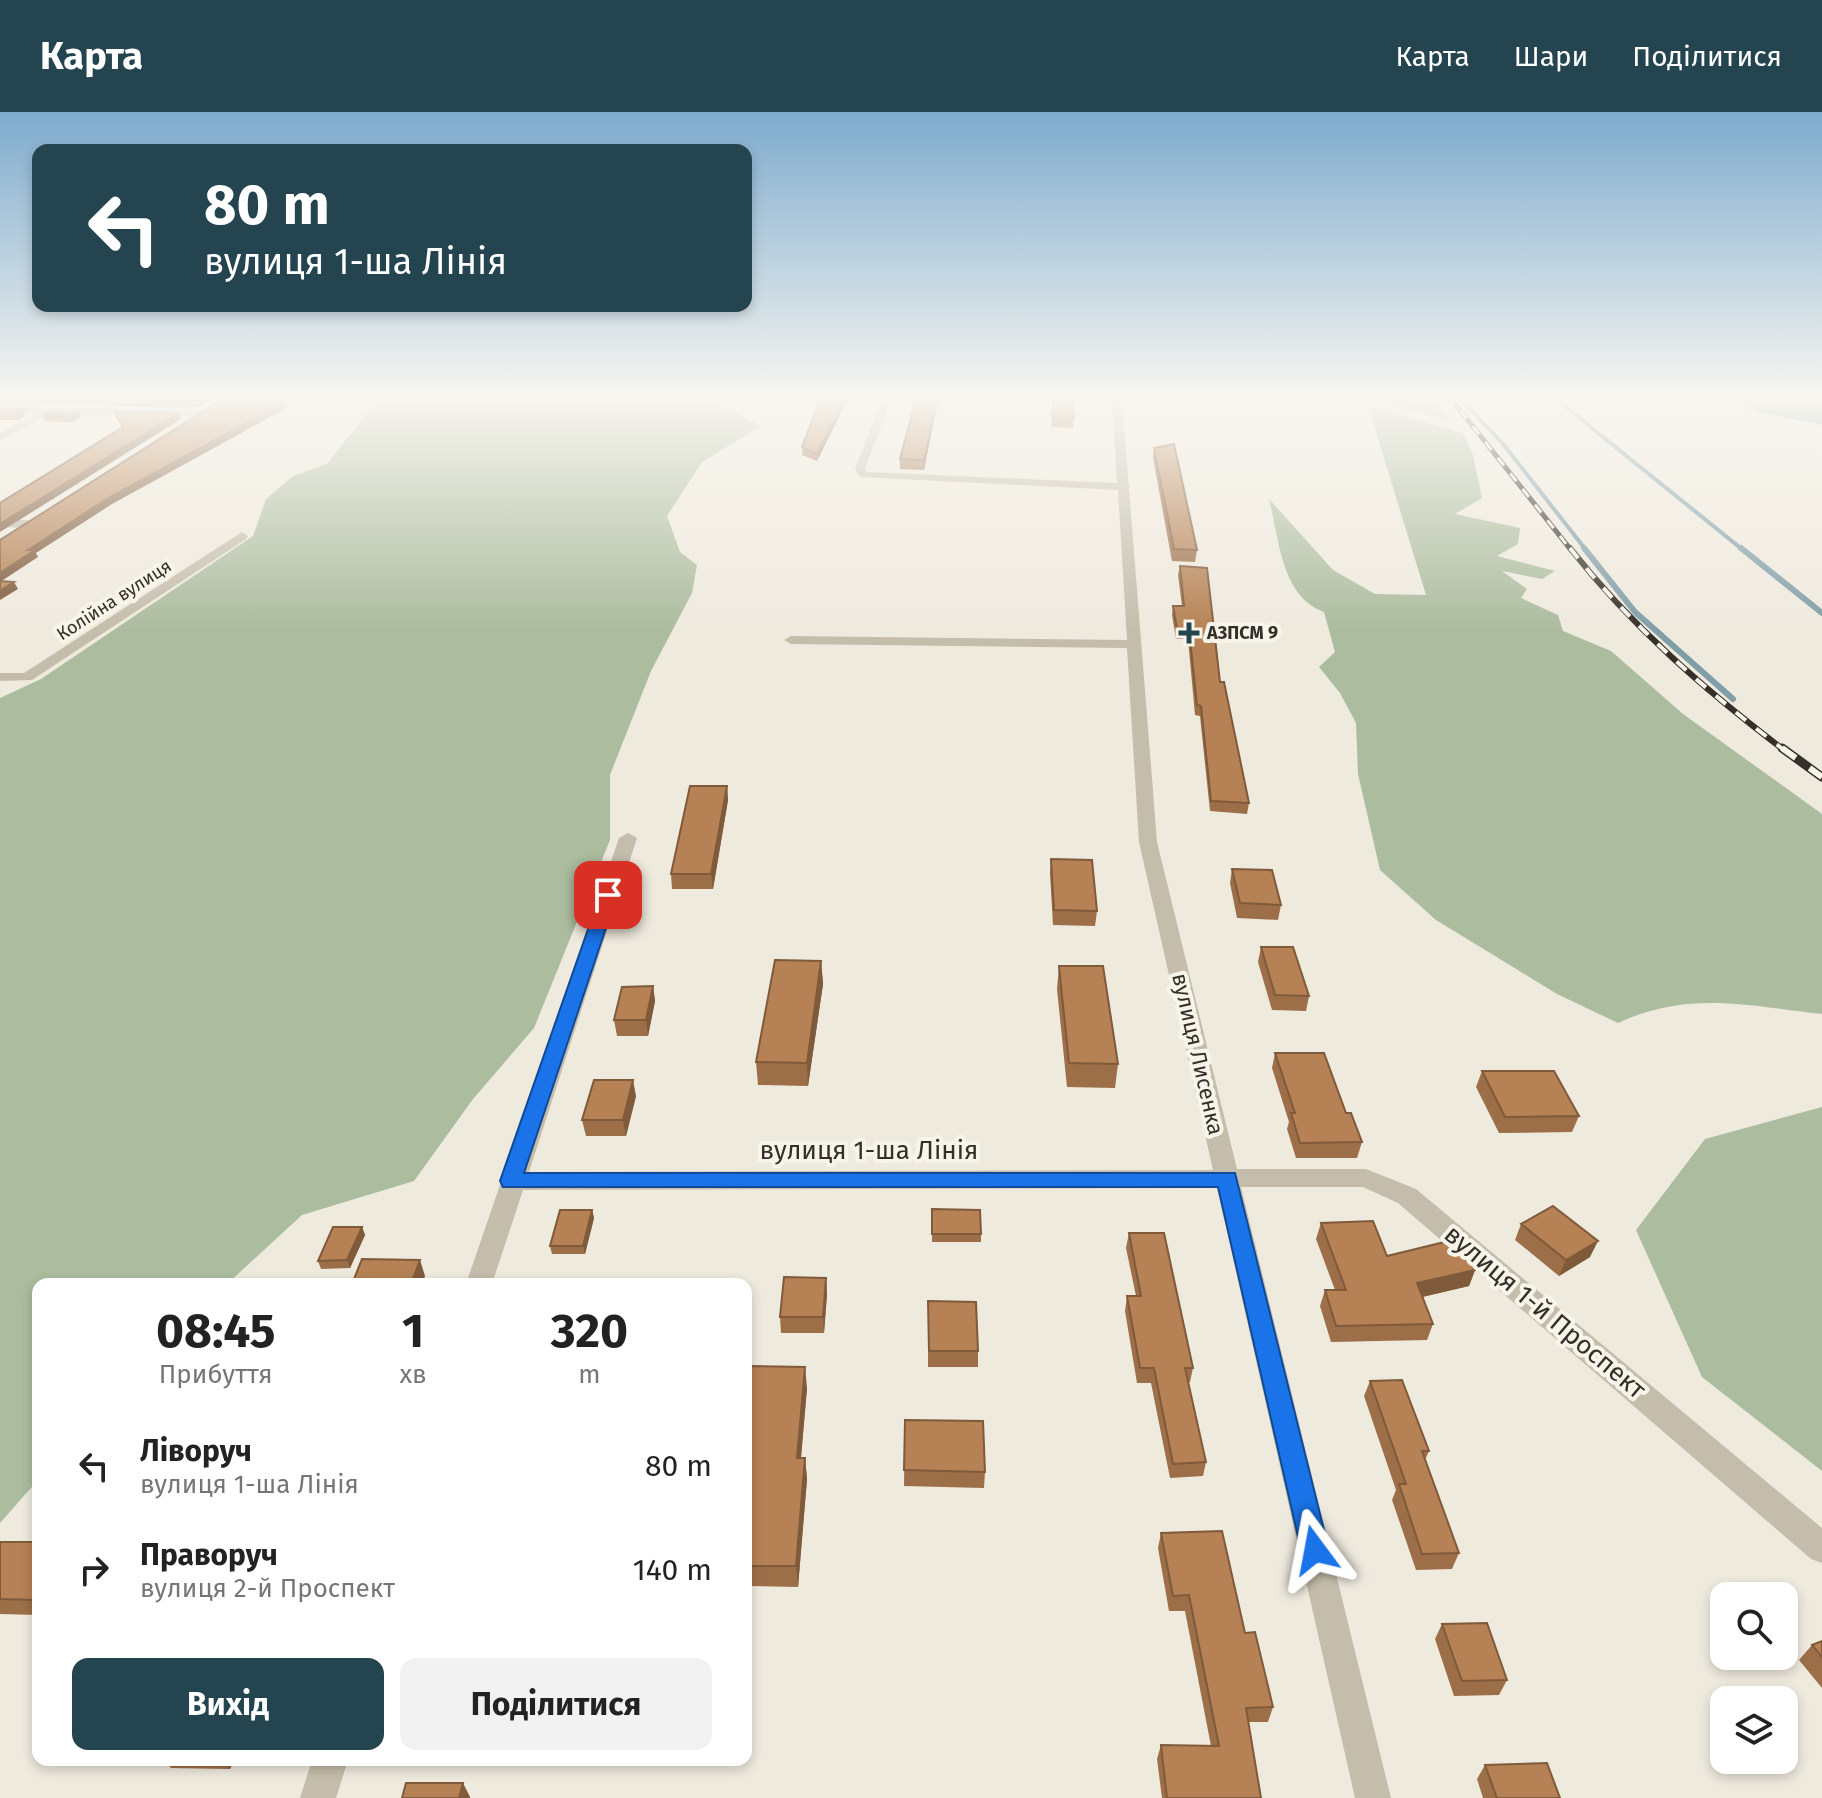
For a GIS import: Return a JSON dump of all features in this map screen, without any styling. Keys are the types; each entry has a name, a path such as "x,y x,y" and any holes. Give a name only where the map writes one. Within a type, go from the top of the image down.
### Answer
{"street":[{"path":"863,474 1123,487"},
{"name":"вулиця Лисенка","path":"1122,474 1148,842 1373,1798"},
{"path":"13,533 39,516"},
{"path":"0,523 27,524"},
{"name":"Колійна вулиця","path":"0,677 27,677 242,536"},
{"path":"791,640 1134,644"},
{"path":"481,1278 628,838"},
{"name":"вулиця 1-ша Лінія","path":"511,1181 1228,1178"},
{"name":"вулиця 1-й Проспект","path":"1228,1178 1366,1178 1407,1196 1822,1548"},
{"path":"318,1798 328,1766"}],"green space":[{"path":"694,474 667,516 680,552 697,565 692,593 651,671 610,775 610,840 534,1028 473,1099 414,1181 302,1215 234,1278 32,1278 32,1487 0,1523 0,698 41,679 253,536 266,499 293,476"},
{"path":"1389,474 1477,474 1482,498 1455,514 1520,528 1518,544 1497,556 1555,571 1542,579 1502,571 1527,589 1521,598 1558,615 1563,631 1611,651 1683,714 1822,814 1822,1014 1719,1003 1694,1004 1644,1013 1618,1023 1557,994 1436,920 1380,870 1358,774 1356,723 1340,693 1319,667 1335,652 1324,612 1299,594 1290,580 1279,548 1269,499 1333,570 1375,594 1426,595"},
{"path":"1822,1107 1822,1471 1702,1377 1636,1230 1705,1139"}],"building":[{"path":"47,474 81,474 0,524 0,503"},
{"path":"105,474 153,474 110,497 28,550 35,550 0,573 0,540"},
{"path":"1159,474 1180,474 1197,550 1174,549"},
{"path":"1180,566 1207,568 1220,682 1224,682 1249,803 1211,801 1189,630 1177,629 1173,606 1184,606"},
{"path":"0,581 14,582 0,591"},
{"path":"690,786 727,786 711,874 671,874"},
{"path":"1051,859 1092,860 1097,911 1054,910"},
{"path":"1232,869 1272,870 1281,905 1240,903"},
{"path":"1261,947 1293,947 1309,996 1275,995"},
{"path":"775,960 821,961 807,1063 756,1062"},
{"path":"1059,966 1103,966 1118,1064 1069,1063"},
{"path":"653,986 646,1020 614,1020 622,987"},
{"path":"1275,1053 1324,1053 1346,1113 1351,1113 1362,1142 1300,1143 1291,1113 1295,1113"},
{"path":"1482,1071 1554,1071 1579,1116 1505,1117"},
{"path":"594,1080 633,1080 623,1120 582,1120"},
{"path":"1553,1206 1598,1241 1566,1260 1521,1224"},
{"path":"932,1209 980,1210 981,1234 932,1234"},
{"path":"560,1210 592,1210 583,1246 550,1246"},
{"path":"1373,1221 1387,1256 1453,1240 1475,1270 1417,1283 1433,1324 1336,1326 1325,1290 1346,1290 1321,1223"},
{"path":"333,1227 362,1227 347,1260 318,1261"},
{"path":"1129,1233 1164,1233 1193,1368 1185,1368 1206,1462 1173,1464 1154,1368 1140,1368 1127,1296 1141,1296"},
{"path":"362,1259 420,1260 413,1278 354,1278"},
{"path":"784,1277 826,1278 823,1317 780,1317"},
{"path":"928,1301 976,1302 978,1351 929,1351"},
{"path":"752,1366 805,1367 797,1458 805,1458 796,1566 752,1566"},
{"path":"1402,1380 1429,1451 1422,1451 1459,1553 1422,1554 1399,1484 1406,1484 1370,1381"},
{"path":"905,1420 983,1421 985,1472 904,1470"},
{"path":"1222,1531 1245,1633 1255,1632 1273,1707 1246,1708 1261,1798 1167,1798 1161,1745 1219,1746 1189,1595 1173,1596 1161,1533"},
{"path":"0,1542 32,1542 32,1600 0,1599"},
{"path":"1487,1623 1507,1680 1462,1681 1442,1624"},
{"path":"1822,1641 1822,1657 1812,1645"},
{"path":"1547,1763 1560,1798 1497,1798 1485,1765"},
{"path":"406,1783 463,1783 459,1798 402,1798"}],"waterway":[{"path":"1526,474 1586,550"},
{"path":"1648,474 1743,550"},
{"path":"1584,548 1635,612 1733,699"},
{"path":"1741,548 1822,613"}],"railway":[{"path":"1510,474 1571,550"},
{"path":"1570,548 1593,577 1670,656 1784,750"},
{"path":"1782,748 1822,777"}],"place":[{"name":"АЗПСМ 9","path":"1189,633"}],"route":[{"path":"608,895 511,1181 1228,1178 1315,1550"}]}
